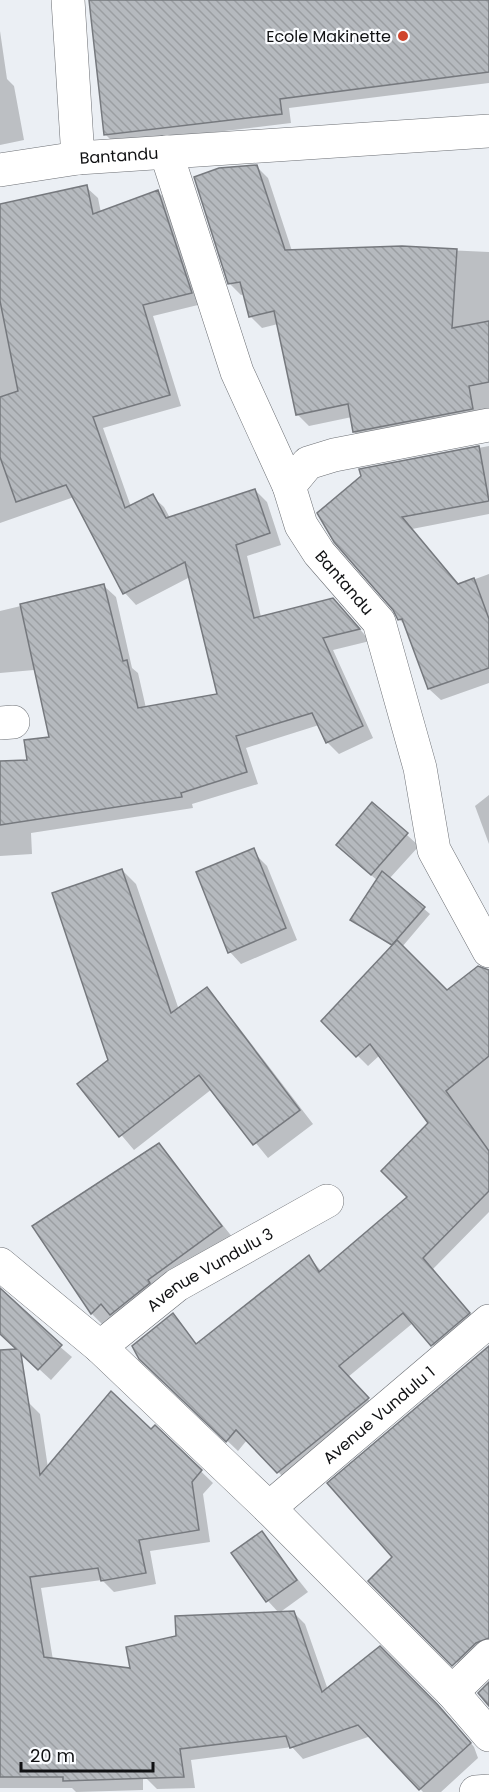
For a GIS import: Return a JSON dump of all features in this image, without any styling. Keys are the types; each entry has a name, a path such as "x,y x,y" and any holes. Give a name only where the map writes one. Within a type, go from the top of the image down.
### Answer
{"street":[{"path":"68,0 78,158"},
{"name":"Bantandu","path":"0,170 78,158 489,131"},
{"name":"Bantandu","path":"166,152 237,372 288,486 301,525 319,553 379,622 420,768 434,850 487,946"},
{"path":"288,486 308,464 334,455 489,425"},
{"name":"Avenue Vundulu 3","path":"100,1347 177,1285 327,1201"},
{"path":"0,1264 100,1347 269,1508 452,1692 489,1735"},
{"name":"Avenue Vundulu 1","path":"269,1508 489,1321"},
{"path":"452,1692 489,1656"},
{"path":"476,1792 489,1791"}],"building":[{"path":"89,0 489,0 489,72 280,99 282,114 104,135"},
{"path":"257,165 285,250 402,246 457,249 452,328 489,321 489,382 469,386 473,409 353,432 348,404 296,415 274,311 249,317 240,282 228,284 194,177 219,168"},
{"path":"87,185 93,214 158,190 192,293 143,305 170,395 93,417 125,508 153,494 166,518 255,489 270,533 236,545 254,618 333,598 360,629 323,638 363,726 326,743 312,713 236,736 247,772 181,793 182,797 0,825 0,761 27,760 24,740 49,737 20,604 104,584 123,661 127,660 138,708 217,694 185,562 123,594 66,485 16,502 0,457 0,397 18,391 0,301 0,204"},
{"path":"479,446 489,501 402,517 458,584 474,578 489,619 489,668 428,689 402,619 398,620 393,610 334,542 317,513 361,476 359,469"},
{"path":"372,802 408,833 371,875 336,845"},
{"path":"254,848 286,928 228,953 196,872"},
{"path":"122,869 171,1013 207,987 300,1110 253,1145 199,1075 119,1137 77,1084 108,1060 52,893"},
{"path":"382,871 425,907 392,945 350,920"},
{"path":"397,940 447,990 478,966 489,970 489,1056 446,1091 489,1151 489,1191 423,1258 470,1313 431,1346 403,1313 339,1366 369,1398 277,1473 236,1430 226,1442 139,1359 132,1346 173,1313 196,1344 309,1255 319,1272 407,1197 381,1171 428,1123 370,1044 356,1057 321,1021"},
{"path":"159,1143 222,1226 148,1280 150,1283 110,1315 101,1304 91,1314 32,1226"},
{"path":"0,1288 62,1345 38,1370 21,1354 40,1475 111,1391 151,1429 155,1425 202,1470 192,1482 199,1530 139,1540 146,1573 101,1581 98,1568 30,1577 44,1657 130,1668 126,1647 176,1636 175,1616 294,1611 322,1692 380,1646 438,1705 471,1743 419,1790 358,1725 290,1748 286,1736 180,1749 184,1777 63,1781 63,1777 0,1777 0,1350 16,1349 0,1334"},
{"path":"489,1346 489,1638 476,1643 452,1666 368,1581 392,1557 327,1483"},
{"path":"262,1531 297,1580 266,1602 231,1553"},
{"path":"489,1682 489,1706 478,1693"}],"place":[{"name":"Ecole Makinette","path":"403,36"}]}
